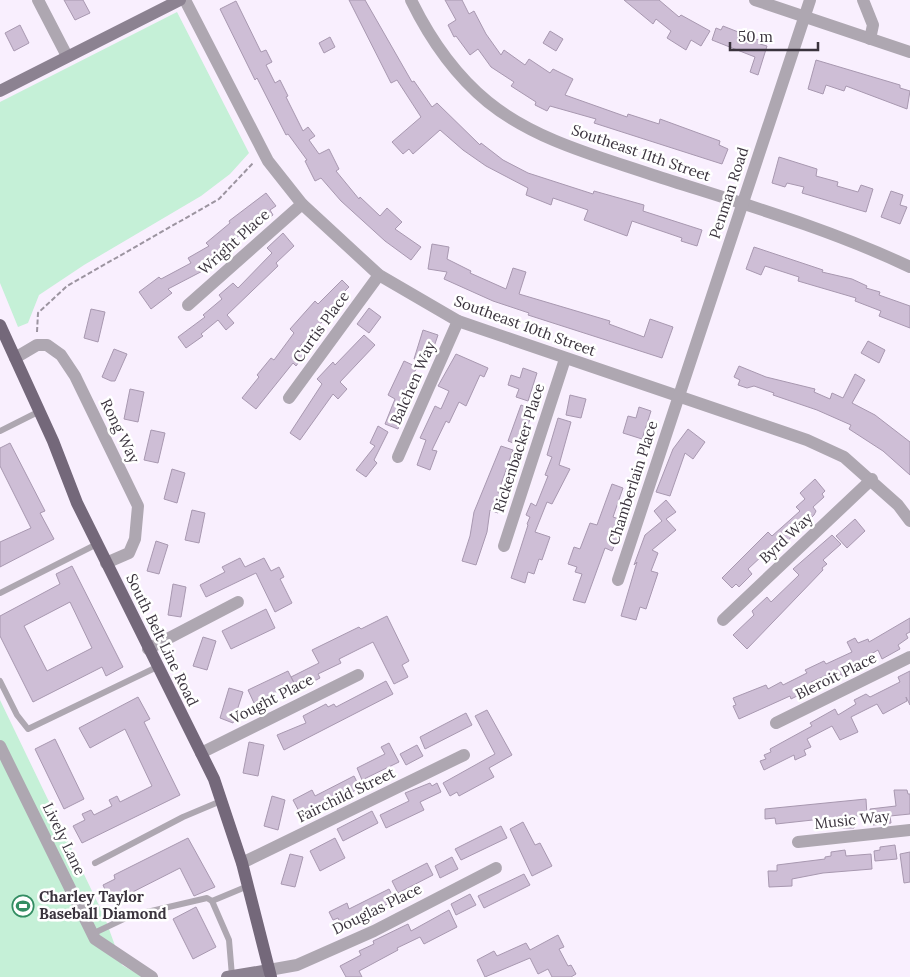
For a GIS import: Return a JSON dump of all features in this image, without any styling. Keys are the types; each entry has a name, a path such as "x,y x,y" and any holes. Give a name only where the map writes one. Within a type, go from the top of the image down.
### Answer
{"main road":[{"name":"South Belt Line Road","path":"0,325 4,345 15,358 40,411 77,503 214,779 242,863 270,973"}],"street":[{"path":"38,0 67,56"},
{"path":"0,91 180,0"},
{"name":"Southeast 10th Street","path":"185,0 265,155 302,204 379,275 458,321 807,440 844,457 872,479 898,505 910,521"},
{"name":"Southeast 11th Street","path":"411,0 420,18 455,72 489,103 526,128 578,150 859,243 910,267"},
{"path":"755,0 910,52"},
{"name":"Penman Road","path":"678,397 810,0"},
{"path":"863,0 873,25 870,39"},
{"name":"Wright Place","path":"188,305 302,204"},
{"name":"Curtis Place","path":"289,398 379,275"},
{"name":"Balchen Way","path":"398,457 458,321"},
{"path":"15,358 37,345"},
{"name":"Rong Way","path":"37,345 47,345 61,355 75,376 138,506 135,539 129,553 106,563"},
{"name":"Rickenbacker Place","path":"504,546 565,359"},
{"name":"Chamberlain Place","path":"618,580 678,397"},
{"name":"Byrd Way","path":"722,620 872,479"},
{"path":"148,649 238,602"},
{"name":"Bleroit Place","path":"776,723 910,657"},
{"name":"Vought Place","path":"201,753 358,674"},
{"name":"Lively Lane","path":"0,746 95,939 152,977"},
{"name":"Fairchild Street","path":"242,863 464,755"},
{"name":"Music Way","path":"798,842 910,830"},
{"name":"Douglas Place","path":"270,973 297,965 365,935 496,868"},
{"path":"230,976 270,973"}],"lane":[{"path":"0,431 40,411"},
{"path":"0,593 97,544"},
{"path":"0,681 16,715 28,730 157,667"},
{"path":"95,863 183,817 221,801"},
{"path":"212,901 248,886"},
{"path":"92,934 130,916 207,898 212,901 229,940 230,976"}],"path":[{"path":"37,345 38,313 66,286 219,199 251,163 265,155"}],"green space":[{"path":"177,12 249,153 230,174 201,196 84,265 39,295 28,323 18,327 0,283 0,102"},
{"path":"0,700 105,918 122,965 143,977 0,977"}],"building":[{"path":"64,0 83,0 90,13 75,20"},
{"path":"349,0 365,0 412,82 414,81 432,107 437,103 480,145 481,143 503,160 528,173 593,194 594,191 644,205 643,211 702,230 697,246 681,241 682,238 632,221 627,236 584,220 588,210 553,198 551,205 526,195 528,188 486,166 463,150 440,130 413,154 409,149 403,154 392,142 421,117 397,80 391,83"},
{"path":"445,0 462,0 469,14 474,11 486,34 501,55 504,50 525,65 529,59 550,73 553,69 573,79 565,95 627,117 628,114 659,124 660,119 720,141 719,145 728,149 722,164 594,123 596,119 550,106 547,111 535,105 536,102 511,86 514,82 491,67 478,49 470,55 456,36 454,37 448,25 456,20"},
{"path":"624,0 659,0 679,17 681,15 710,31 701,46 691,40 686,50 667,38 671,31 656,19 653,24"},
{"path":"236,1 261,52 266,50 272,62 266,65 275,83 280,80 288,96 286,97 303,131 308,127 315,136 309,140 319,154 329,149 339,169 336,171 359,199 360,197 380,216 387,208 402,222 395,229 421,247 411,260 385,241 341,201 321,178 315,181 305,161 307,160 288,134 286,135 257,78 255,80 220,9"},
{"path":"20,25 29,43 14,51 5,33"},
{"path":"723,26 761,41 760,44 767,46 758,75 750,72 755,57 712,40 716,28 721,30"},
{"path":"550,31 563,39 556,51 543,43"},
{"path":"330,37 335,47 324,53 319,43"},
{"path":"816,60 900,85 900,88 910,91 907,109 846,86 844,91 826,85 823,94 808,89"},
{"path":"779,157 817,169 816,176 838,182 837,186 858,192 861,185 873,189 866,212 802,193 804,187 787,183 785,187 772,183"},
{"path":"891,191 903,195 900,205 907,207 900,224 881,217"},
{"path":"266,193 276,206 270,210 273,215 253,230 250,227 210,259 214,265 168,289 172,293 151,309 139,292 159,277 161,279 191,263 188,258 209,246 206,243 230,223 229,221"},
{"path":"283,233 294,246 276,263 278,266 227,315 234,323 226,330 218,320 201,334 203,336 186,348 178,337 205,317 203,315 222,299 219,295 233,283 238,288 272,253 267,248"},
{"path":"432,244 449,247 447,259 471,271 470,273 506,289 513,268 526,272 519,294 610,321 609,324 644,337 650,319 673,327 662,358 528,315 529,313 493,301 444,279 447,272 428,269"},
{"path":"754,247 823,270 822,272 852,279 867,286 866,288 880,292 879,295 910,306 910,328 879,316 881,311 855,301 856,298 798,281 799,277 765,266 761,275 746,269"},
{"path":"342,280 349,287 342,294 346,299 334,309 300,346 307,351 296,366 293,363 256,409 242,398 259,377 257,375 271,358 274,360 294,333 290,329 315,301 318,304"},
{"path":"369,308 381,317 369,333 357,324"},
{"path":"91,309 105,312 98,342 84,338"},
{"path":"423,330 438,335 428,364 414,359"},
{"path":"364,335 375,345 340,382 347,389 338,399 333,394 300,440 290,433 322,384 317,379 333,362 335,365"},
{"path":"868,341 885,350 879,363 861,353"},
{"path":"114,349 127,354 115,381 111,381 102,377"},
{"path":"456,354 488,368 484,377 480,375 466,406 459,402 449,423 446,421 432,450 437,451 430,470 417,465 426,440 420,438 435,406 441,409 449,391 438,386"},
{"path":"404,361 417,367 403,395 410,398 398,429 385,424 395,399 388,395"},
{"path":"739,366 766,377 815,389 814,392 830,399 832,393 843,398 855,374 865,380 852,403 875,415 910,442 910,475 883,451 849,429 851,425 817,410 773,395 774,393 754,386 747,388 738,385 740,380 734,377"},
{"path":"523,368 537,373 528,401 516,397 519,389 508,385 511,375 520,378"},
{"path":"130,389 144,392 138,422 124,419"},
{"path":"570,395 586,399 581,418 566,415"},
{"path":"521,405 533,410 521,446 508,441"},
{"path":"639,407 651,411 642,439 623,433 628,416 636,418"},
{"path":"558,418 571,422 559,465 570,469 552,504 547,502 535,532 550,537 542,560 539,559 534,574 528,572 525,583 511,578 530,517 526,515 531,503 536,506 548,476 545,475 552,457 547,455"},
{"path":"378,426 388,432 374,460 377,463 366,477 356,470 375,446 370,443"},
{"path":"688,429 705,442 693,459 685,453 670,496 656,492 673,449"},
{"path":"151,430 165,433 158,463 144,460"},
{"path":"10,443 45,511 40,513 54,539 0,567 0,542 31,528 0,466 0,448"},
{"path":"501,446 513,450 498,493 505,496 498,513 490,510 487,532 476,565 462,561 470,536 474,512"},
{"path":"172,469 185,473 177,503 164,499"},
{"path":"815,479 825,491 822,494 824,497 813,507 816,511 814,515 777,551 773,547 763,555 748,569 752,574 739,587 736,584 732,588 722,578 768,532 772,536 800,511 796,507 805,499 800,493"},
{"path":"612,484 623,488 613,517 625,521 612,551 605,548 585,603 573,600 582,574 575,572 577,567 568,564 574,547 580,549 590,523 597,525"},
{"path":"666,500 676,512 666,519 676,530 652,550 658,553 651,571 658,573 646,609 640,607 636,620 621,616 637,562 634,565 645,535 662,521 654,511"},
{"path":"192,510 205,513 199,543 185,540"},
{"path":"855,519 865,531 847,548 836,536"},
{"path":"832,535 841,544 823,560 827,564 822,568 823,570 747,649 733,635 754,615 752,611 767,597 771,602 799,575 793,569"},
{"path":"156,541 168,545 159,574 147,571"},
{"path":"240,558 245,567 264,558 271,571 279,567 284,577 280,579 292,603 275,612 256,573 206,597 200,585 225,572 222,567"},
{"path":"72,566 123,667 106,676 102,667 33,702 0,636 0,616 60,584 56,574","holes":["70,602 92,648 47,671 24,626"]},
{"path":"173,584 186,587 181,617 168,615"},
{"path":"266,609 275,628 231,649 222,631"},
{"path":"387,616 409,661 402,665 408,677 394,684 373,642 339,659 341,663 318,674 320,678 303,687 300,682 295,685 291,677 319,663 312,650 359,627 361,629"},
{"path":"910,618 910,632 906,634 908,638 898,645 900,649 882,659 878,650 856,663 860,669 843,677 841,674 836,677 832,673 811,682 816,692 799,700 797,696 791,699 790,696 739,719 733,706 736,705 733,698 766,685 768,689 781,682 783,685 807,673 805,670 824,661 826,664 852,652 847,642 855,638 858,643 868,639 869,642"},
{"path":"203,637 216,641 207,670 193,666"},
{"path":"288,671 294,683 254,703 248,690"},
{"path":"910,671 910,705 906,697 907,701 883,714 877,704 851,717 858,732 840,740 832,726 807,739 811,747 804,750 806,755 795,760 794,755 764,770 760,761 766,759 764,755 771,752 770,749 812,726 810,723 835,709 838,715 856,704 854,700 866,694 870,697 900,682 898,677"},
{"path":"386,681 393,694 284,750 277,735 306,723 303,716 326,704 328,707 334,704 336,707"},
{"path":"229,688 243,692 233,723 220,718"},
{"path":"138,697 150,719 144,722 180,795 82,843 73,826 85,820 82,814 91,810 94,815 112,806 109,800 117,796 120,802 152,786 125,729 90,748 79,728"},
{"path":"487,710 512,755 489,768 494,777 459,796 457,792 450,796 443,783 495,754 475,716"},
{"path":"466,713 472,725 425,749 420,737"},
{"path":"55,739 84,799 64,809 35,749"},
{"path":"249,742 264,745 258,776 243,773"},
{"path":"389,743 399,762 362,780 357,768 385,754 381,747"},
{"path":"417,745 423,756 406,765 400,754"},
{"path":"354,776 360,788 302,817 293,800 312,790 315,796"},
{"path":"430,783 432,786 437,783 441,792 420,802 424,810 386,828 380,815 409,801 405,793"},
{"path":"894,790 907,790 908,794 910,794 910,814 890,816 891,823 873,825 870,809 896,806"},
{"path":"272,796 285,800 278,830 264,826"},
{"path":"866,799 867,816 853,816 854,828 832,828 832,823 822,824 822,819 776,824 775,818 765,819 765,809"},
{"path":"372,811 378,823 343,841 337,829"},
{"path":"523,822 535,845 540,843 552,866 532,876 510,829"},
{"path":"501,826 507,838 461,860 455,849"},
{"path":"188,838 215,887 194,896 180,868 111,903 103,885 115,879 114,875"},
{"path":"335,838 345,858 320,871 310,851"},
{"path":"895,845 897,859 875,861 874,851 880,850 880,847"},
{"path":"845,850 846,856 871,854 872,869 823,873 792,879 792,886 769,887 768,871 777,871 777,865 825,859 825,857 831,856 831,852"},
{"path":"910,852 910,882 904,883 900,854"},
{"path":"290,854 303,857 295,887 281,884"},
{"path":"452,857 458,869 440,878 435,866"},
{"path":"427,863 433,875 398,893 392,881"},
{"path":"524,874 530,885 484,908 478,896"},
{"path":"389,889 395,900 361,918 359,914 341,924 338,918 333,920 329,912 347,903 349,909"},
{"path":"470,894 476,905 456,915 451,904"},
{"path":"196,907 216,947 193,959 173,919"},
{"path":"449,910 457,927 424,944 420,937 397,948 398,950 359,971 362,977 346,977 340,966 361,955 359,951 374,944 373,941 408,924 411,931"},
{"path":"558,935 564,947 559,949 568,966 571,965 576,974 571,977 552,977 548,969 538,974 530,958 485,977 477,960 494,951 497,956 526,943 530,950"}],"place":[{"name":"Charley Taylor Baseball Diamond","path":"23,906"}]}
